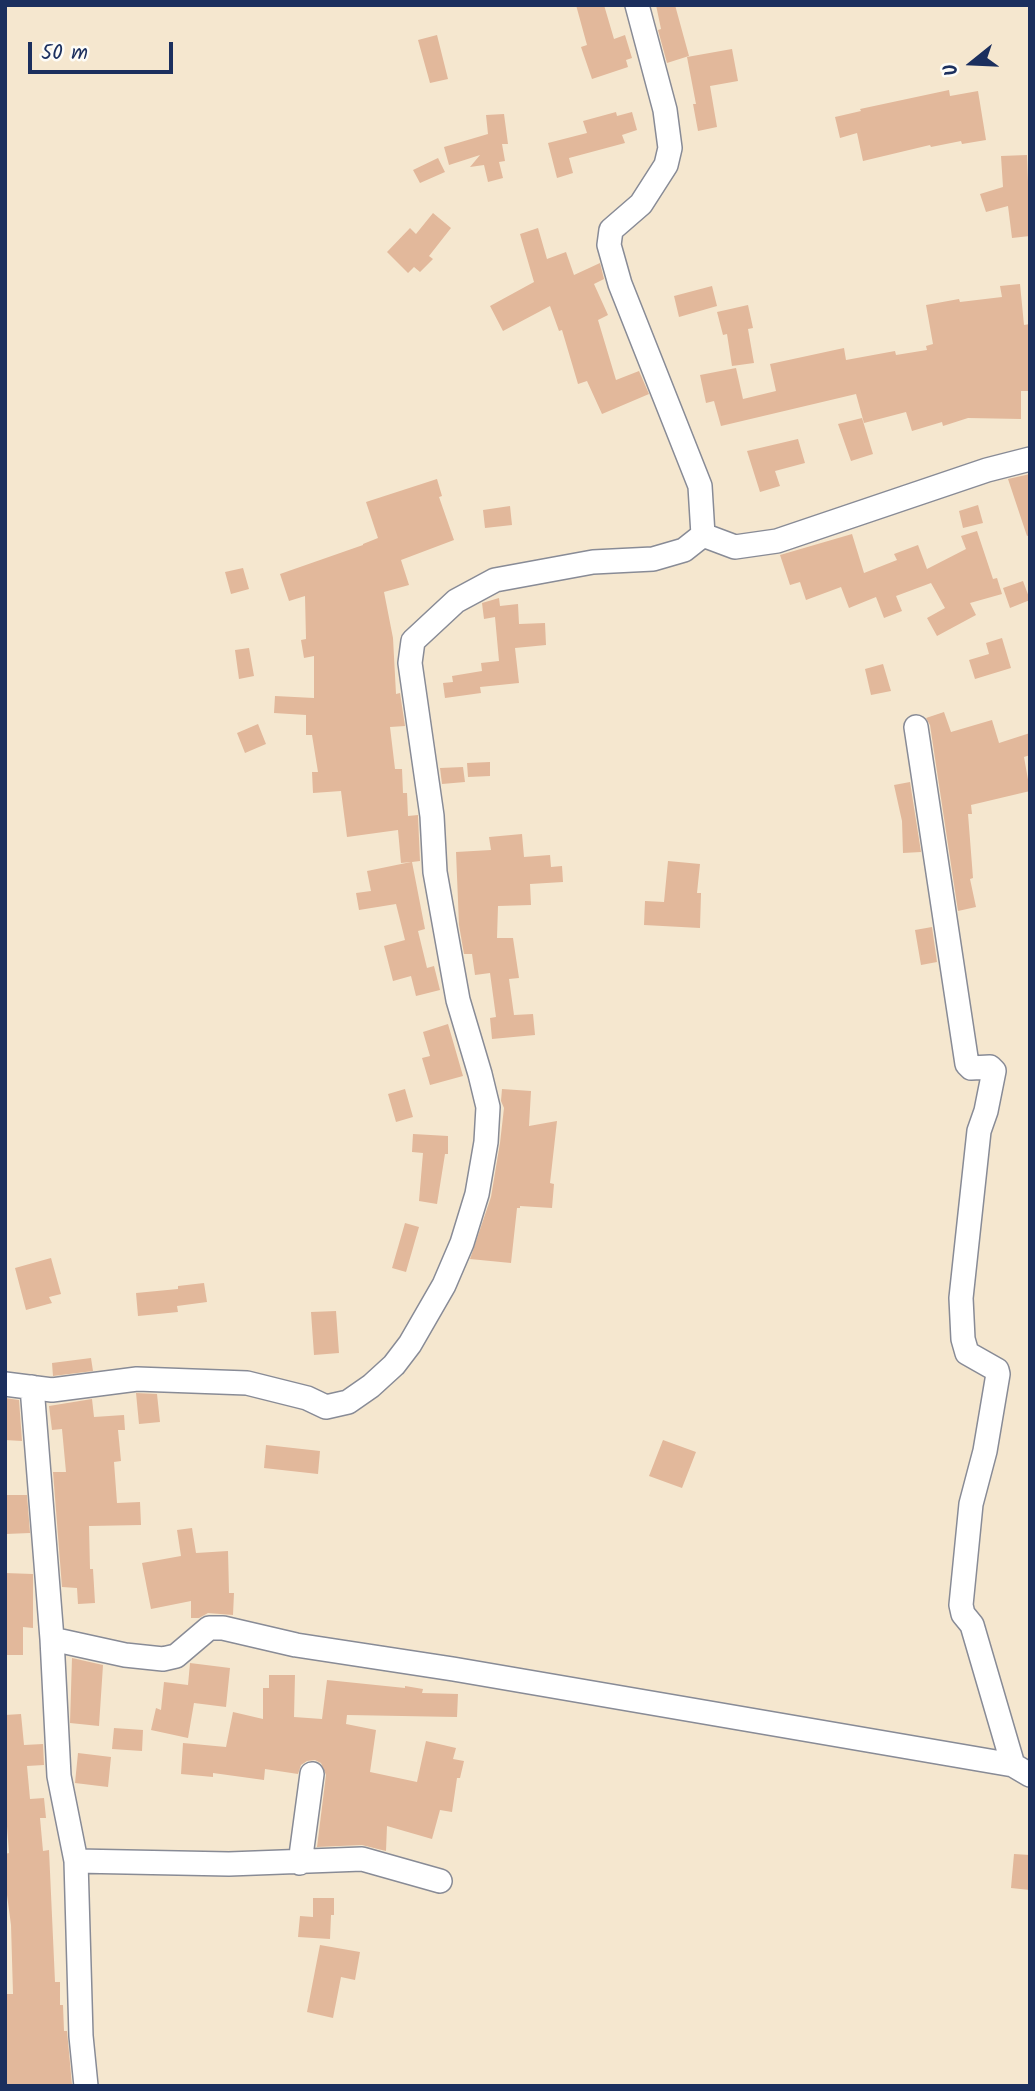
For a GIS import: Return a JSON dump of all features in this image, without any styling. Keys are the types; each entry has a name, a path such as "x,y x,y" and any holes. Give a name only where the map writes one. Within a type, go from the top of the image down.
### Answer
{"street":[{"path":"637,5 665,110 670,149 666,166 641,204 611,230 610,245 620,284 700,486 703,535"},
{"path":"703,535 735,547 777,541 987,470 1030,459"},
{"path":"5,1384 52,1390 137,1380 247,1383 307,1398 326,1407 348,1402 363,1392 402,1354 444,1285 462,1243 477,1194 488,1107 458,1000 435,872 432,816 412,686 410,663 413,641 456,601 495,580 593,562 653,559 684,550 703,535"},
{"path":"52,1639 125,1655 163,1659 176,1656 209,1628 223,1628 296,1645 453,1669 1022,1770 972,1625 963,1614 961,1605 971,1504 985,1451 998,1374 995,1368 967,1353 963,1339 961,1298 979,1131 994,1071 990,1067 971,1068 967,1064 916,727"},
{"path":"32,1387 52,1639 59,1776 76,1861 81,2036 86,2086"},
{"path":"300,1863 312,1774"},
{"path":"76,1861 300,1863 340,1858 362,1859 440,1881"}],"building":[{"path":"576,5 604,5 614,39 625,35 632,58 626,60 628,67 592,79 581,47 587,45"},
{"path":"656,5 675,5 689,56 667,63 658,30 661,29"},
{"path":"437,35 448,79 430,83 418,40"},
{"path":"732,49 738,81 710,86 717,127 698,131 687,57"},
{"path":"949,90 950,96 978,91 986,140 930,145 863,161 857,133 840,138 835,117"},
{"path":"616,112 617,116 632,112 637,130 622,135 625,143 569,158 573,173 557,178 548,143 587,133 583,121"},
{"path":"504,114 508,144 502,144 505,161 499,162 503,178 488,182 484,165 470,167 480,155 449,165 444,147 488,134 486,115"},
{"path":"1027,155 1030,236 1012,238 1008,206 986,212 980,194 1003,187 1001,156"},
{"path":"438,158 445,172 420,183 413,170"},
{"path":"433,213 451,228 429,256 433,259 420,272 414,267 408,273 387,252 410,228 416,234"},
{"path":"538,228 547,259 566,252 574,275 600,263 604,279 594,284 608,315 598,320 616,380 639,371 649,394 602,414 587,381 578,384 562,330 559,331 550,306 503,331 490,306 534,282 520,234"},
{"path":"1020,284 1024,325 1030,324 1030,391 1021,391 1021,419 968,418 943,426 942,422 912,431 906,412 864,423 856,394 721,426 714,401 706,403 700,375 736,368 743,399 776,391 770,364 844,348 846,360 895,351 896,355 927,350 926,346 933,344 926,305 959,299 960,302 1002,297 1000,286"},
{"path":"712,286 717,306 679,317 674,296"},
{"path":"748,305 753,328 748,329 754,363 732,366 727,334 723,335 717,312"},
{"path":"862,418 873,454 851,461 838,424"},
{"path":"798,439 805,463 775,471 780,486 760,492 747,451"},
{"path":"1030,474 1030,535 1027,536 1008,479"},
{"path":"437,479 442,496 439,497 454,540 401,560 409,585 384,592 393,638 396,694 400,693 405,726 390,727 395,769 402,769 408,816 418,815 420,861 412,862 425,929 418,931 427,968 434,966 440,990 416,996 411,976 393,981 384,946 405,940 396,904 359,910 356,893 371,891 367,871 411,862 401,863 398,830 347,837 341,791 313,793 312,772 318,772 312,735 306,735 306,715 274,713 275,696 314,698 314,656 304,658 301,640 306,639 305,596 289,601 280,574 378,538 366,502"},
{"path":"978,505 983,523 963,528 959,511"},
{"path":"510,506 512,525 485,528 483,510"},
{"path":"977,531 993,579 997,578 1002,594 970,603 976,615 937,636 927,618 945,608 931,583 896,596 902,611 884,618 876,597 849,608 841,587 806,600 800,582 790,585 780,555 852,534 864,573 897,560 894,554 918,545 927,569 966,549 961,536"},
{"path":"243,568 249,589 231,594 225,572"},
{"path":"1023,581 1030,600 1010,608 1003,588"},
{"path":"499,598 500,606 518,604 519,624 545,623 546,645 515,648 519,683 480,687 481,693 445,698 443,683 453,682 452,676 482,671 481,663 499,661 495,617 484,619 482,603"},
{"path":"1002,638 1011,668 975,679 969,660 989,654 986,643"},
{"path":"249,648 254,676 239,679 235,650"},
{"path":"883,664 891,691 871,695 865,669"},
{"path":"944,712 951,732 992,720 999,743 1030,733 1030,755 1024,757 1030,791 971,805 972,814 968,814 973,878 970,879 976,907 958,911 930,725 926,718"},
{"path":"258,724 266,744 245,753 237,733"},
{"path":"490,762 490,776 468,777 467,763"},
{"path":"463,767 465,782 442,784 440,768"},
{"path":"910,782 921,852 903,853 902,821 894,785"},
{"path":"522,834 524,857 550,855 551,867 562,866 563,882 530,884 531,905 498,906 497,938 513,938 519,978 509,979 514,1015 533,1014 535,1035 492,1039 490,1018 496,1017 490,973 475,975 472,954 464,954 459,925 456,852 491,850 489,837"},
{"path":"668,861 700,864 697,893 701,893 700,928 644,925 645,901 664,902"},
{"path":"932,927 937,962 921,965 915,930"},
{"path":"448,1024 463,1076 430,1085 422,1058 430,1056 423,1032"},
{"path":"405,1089 413,1117 396,1122 388,1094"},
{"path":"502,1089 531,1091 529,1126 557,1121 550,1183 554,1184 552,1208 517,1208 511,1263 470,1259 491,1197 504,1108 501,1101"},
{"path":"413,1134 448,1136 448,1154 445,1154 437,1204 419,1201 423,1153 412,1152"},
{"path":"405,1223 419,1227 406,1272 392,1268"},
{"path":"51,1258 61,1294 49,1297 52,1303 26,1310 15,1268"},
{"path":"204,1283 207,1302 177,1306 178,1312 138,1316 136,1293 178,1289 178,1286"},
{"path":"336,1311 339,1353 314,1355 311,1312"},
{"path":"91,1358 93,1371 53,1376 52,1363"},
{"path":"136,1393 157,1394 160,1422 139,1424"},
{"path":"5,1398 19,1400 22,1441 5,1440"},
{"path":"92,1399 94,1417 124,1415 125,1430 118,1430 121,1461 114,1462 117,1503 140,1502 141,1525 89,1526 90,1569 93,1569 95,1603 78,1604 77,1588 62,1587 53,1472 66,1472 62,1429 52,1430 49,1406"},
{"path":"663,1440 696,1452 682,1488 649,1476"},
{"path":"266,1445 320,1451 318,1474 264,1468"},
{"path":"5,1495 27,1495 30,1533 6,1534"},
{"path":"192,1528 196,1553 228,1551 229,1593 234,1593 233,1615 208,1613 199,1618 191,1618 191,1601 151,1609 142,1563 181,1556 177,1530"},
{"path":"5,1573 33,1574 33,1628 23,1627 23,1655 5,1655"},
{"path":"72,1658 103,1665 99,1726 70,1723"},
{"path":"190,1663 230,1668 226,1707 194,1703 188,1738 151,1730 156,1708 161,1710 164,1682 188,1685"},
{"path":"269,1675 295,1675 294,1717 322,1719 327,1680 405,1686 423,1689 422,1693 458,1694 457,1717 347,1715 346,1724 376,1730 370,1772 417,1782 426,1741 456,1748 453,1759 464,1761 460,1778 457,1778 452,1812 440,1810 432,1839 387,1826 386,1851 362,1845 317,1847 326,1775 321,1763 315,1760 301,1765 298,1774 265,1769 264,1780 213,1773 213,1777 181,1774 183,1743 226,1747 233,1712 263,1719 263,1688 269,1688"},
{"path":"21,1714 24,1745 43,1744 44,1765 27,1766 30,1799 44,1798 46,1818 40,1818 43,1851 49,1850 55,1982 60,1982 60,2005 63,2005 64,2031 67,2031 72,2085 6,2086 5,1994 13,1994 11,1925 5,1880 5,1854 9,1853 5,1800 5,1715"},
{"path":"114,1728 143,1730 142,1751 112,1749"},
{"path":"78,1753 111,1757 108,1787 75,1783"},
{"path":"1014,1854 1030,1855 1030,1890 1011,1888"},
{"path":"313,1898 334,1898 330,1939 298,1937 300,1916 313,1917"},
{"path":"320,1945 360,1952 355,1980 341,1977 333,2018 307,2012"}]}
